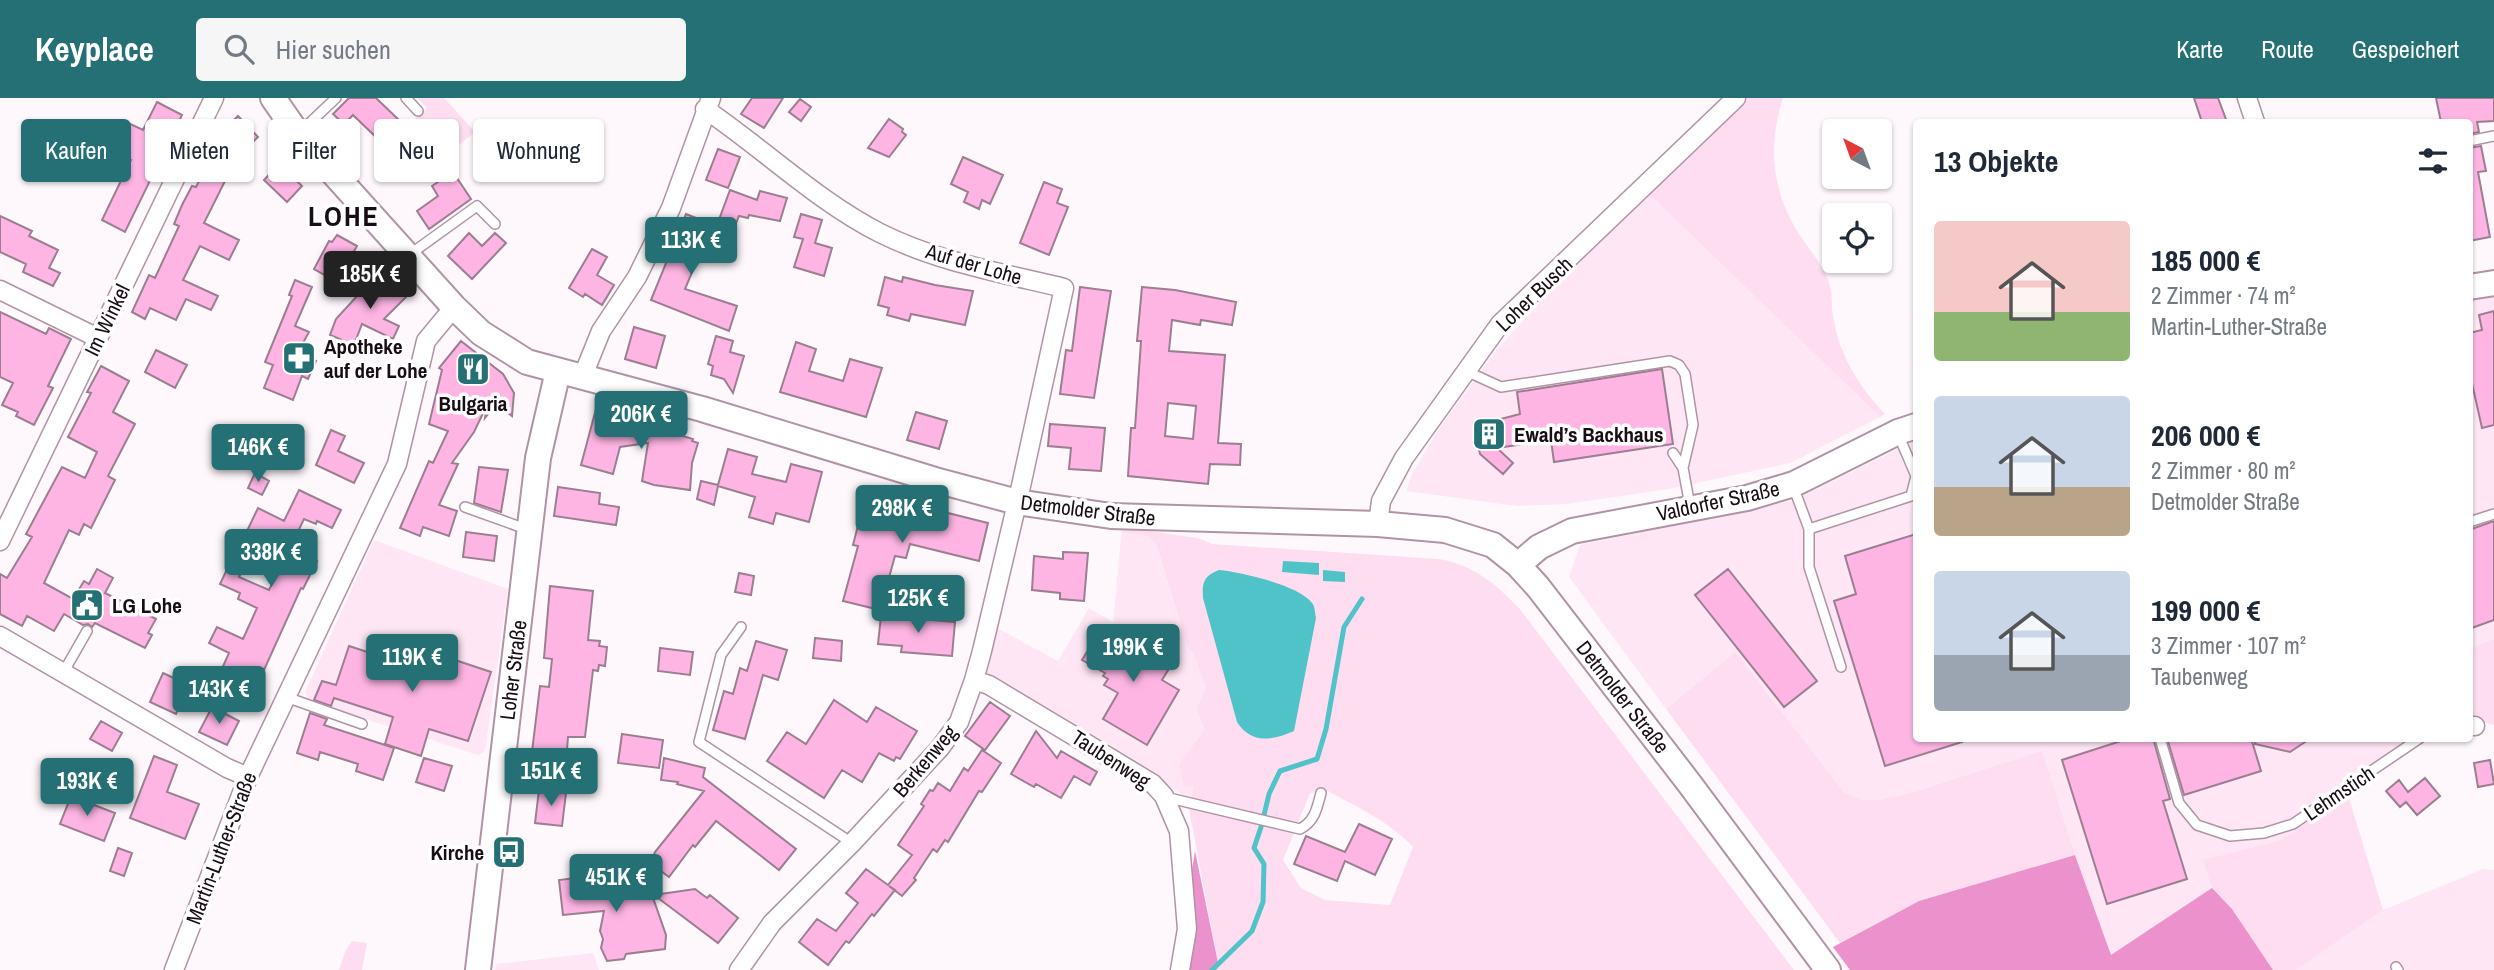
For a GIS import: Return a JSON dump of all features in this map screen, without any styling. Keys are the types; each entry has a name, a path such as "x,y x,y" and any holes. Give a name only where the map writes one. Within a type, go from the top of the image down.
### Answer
{"main road":[{"name":"Detmolder Straße","path":"273,98 288,119"},
{"name":"Detmolder Straße","path":"341,182 454,307 481,333 527,362 702,408 935,480 1017,502 1111,516 1378,524 1445,530 1493,545 1518,565 1538,587 1828,970"},
{"path":"2473,286 2494,282"},
{"name":"Loher Straße","path":"478,970 538,458 570,375"},
{"name":"Valdorfer Straße","path":"1518,565 1539,547 1572,531 1747,498 1792,484 1907,429"}],"street":[{"name":"Im Winkel","path":"0,541 214,98"},
{"name":"Loher Busch","path":"1378,524 1381,501 1404,458 1500,324 1736,98"},
{"path":"2247,98 2254,119"},
{"path":"570,375 637,276 671,208 708,104"},
{"name":"Auf der Lohe","path":"708,104 828,200 880,233 942,259 1065,288 1017,502"},
{"path":"0,290 98,338"},
{"name":"Martin-Luther-Straße","path":"174,970 248,777 284,696 397,464 426,341 454,307"},
{"name":"Berkenweg","path":"739,970 772,923 852,843 940,748 959,722 974,680 1017,502"},
{"path":"0,636 227,768 248,777"},
{"name":"Taubenweg","path":"974,680 989,685 1153,784 1164,796 1179,831 1187,929 1180,970"}],"lane":[{"path":"314,119 336,98"},
{"path":"406,98 418,110"},
{"path":"2473,140 2494,136"},
{"path":"408,256 477,206 495,224"},
{"path":"1466,371 1501,387 1670,361 1679,365 1685,374 1693,425 1683,468 1690,508"},
{"path":"1907,429 1913,460"},
{"path":"1673,453 1683,468"},
{"path":"1792,484 1809,529 1809,567 1841,667"},
{"path":"1809,529 1911,496 1913,488"},
{"path":"465,507 519,524 530,531"},
{"path":"2473,521 2494,513"},
{"path":"741,627 722,655 699,742 852,843"},
{"path":"62,674 87,631"},
{"path":"284,696 362,724"},
{"name":"Lehmstich","path":"2161,742 2179,803 2197,825 2230,836 2264,833 2293,824 2414,742"},
{"path":"1164,796 1300,829 1309,824 1315,815 1321,793"}],"shaded area":[{"path":"418,98 444,98 473,130 473,134 459,145 459,119 415,119 427,108"},
{"path":"1748,98 1783,98 1774,152 1778,187 1791,220 1827,277 1837,334 1846,359 1859,382 1885,414 1880,417 1649,194"},
{"path":"1649,194 1880,417 1790,463 1669,489 1566,504 1517,506 1406,491 1412,474 1439,429 1496,351 1541,301"},
{"path":"2494,294 2494,639 2473,647 2473,298"},
{"path":"1913,441 1913,742 2425,742 2281,840 2204,860 2212,888 2210,891 2111,956 2042,752 1911,793 1879,800 1862,800 1844,792 1735,652 1666,709 1569,577 1580,545 1795,500"},
{"path":"1122,527 1166,533 1220,730 1204,752 1191,800 1080,730 993,682 985,671 997,628 1058,661 1089,608 1113,622"},
{"path":"1124,528 1198,538 1212,544 1439,559 1483,576 1519,608 1794,970 1216,970 1218,963 1189,809 1194,786 1184,787 1179,764 1205,730 1197,709 1206,687 1194,654 1188,647 1157,545 1148,536 1123,532","holes":["1328,791 1384,823 1413,847 1390,905 1325,900 1301,888 1283,860 1310,793"]},
{"path":"374,540 508,589 485,751 478,755 309,701 305,692"},
{"path":"2494,639 2494,725 2473,719 2473,647"},
{"path":"1735,652 1844,792 1862,800 1879,800 1911,793 2042,751 2075,855 1919,901 1840,943 1666,709"},
{"path":"2348,795 2383,910 2296,970 2273,970 2232,909 2212,888 2203,860 2281,840"},
{"path":"1195,851 1218,963 1216,970 1176,970"},
{"path":"2075,855 2111,955 2212,888 2232,909 2273,970 1850,970 1833,947 1919,901"},
{"path":"2483,869 2494,870 2494,970 2296,970 2383,910"},
{"path":"352,941 367,943 362,970 339,970 345,952"},
{"path":"593,953 599,970 495,970 496,964"}],"water":[{"path":"1283,561 1319,563 1319,575 1282,572"},
{"path":"1219,570 1241,573 1282,585 1305,596 1313,604 1316,618 1294,731 1278,737 1255,737 1237,722 1203,598 1205,580"},
{"path":"1323,570 1345,572 1345,582 1323,581"}],"building":[{"path":"349,98 376,98 398,119 374,119 374,135 353,115 349,119 338,119 333,114"},
{"path":"752,98 783,98 764,128 741,114"},
{"path":"2194,98 2218,98 2226,119 2201,119"},
{"path":"2436,98 2494,98 2494,121 2477,122 2479,132 2473,133 2473,119 2440,119"},
{"path":"800,99 811,107 801,121 789,112"},
{"path":"157,102 182,115 180,119 148,119"},
{"path":"889,119 903,129 902,132 906,135 889,157 868,148"},
{"path":"131,124 143,130 145,126 145,182 149,182 125,232 102,220 120,182 131,182"},
{"path":"2481,146 2486,171 2478,172 2490,237 2473,240 2473,147"},
{"path":"718,149 740,157 728,188 706,180"},
{"path":"963,157 1003,175 990,204 982,200 979,209 964,202 968,192 951,184"},
{"path":"268,176 268,182 298,182 302,186 287,202 264,180"},
{"path":"459,181 471,199 429,229 417,211 438,196 432,186 438,182"},
{"path":"198,182 224,182 204,223 239,240 229,260 200,246 183,280 218,296 211,310 186,299 176,320 150,308 145,319 132,312 149,275 155,278 179,226 174,224 182,205 192,186 196,187"},
{"path":"1044,182 1062,189 1057,203 1068,207 1049,255 1020,243"},
{"path":"730,190 757,200 760,191 787,198 780,221 749,215 748,218 739,216 733,231 717,225"},
{"path":"686,214 716,226 702,260 698,258 685,289 737,306 729,331 651,300"},
{"path":"801,214 822,220 815,243 832,248 824,276 794,267 803,239 794,237"},
{"path":"0,216 32,231 29,236 58,250 49,268 60,273 53,286 23,272 26,264 0,252"},
{"path":"469,233 482,246 495,233 506,243 472,279 448,256"},
{"path":"337,235 357,246 337,282 314,269 329,241 332,242"},
{"path":"592,249 607,257 597,275 614,285 602,305 569,288"},
{"path":"380,271 407,296 384,319 399,326 393,339 362,324 354,345 330,335 336,319"},
{"path":"885,277 902,282 903,277 973,291 965,325 911,314 909,321 887,315 889,308 878,305"},
{"path":"295,280 312,287 295,326 309,332 298,352 316,361 308,379 302,376 293,400 264,388 273,365 265,362 292,296 289,295"},
{"path":"1080,287 1111,291 1094,398 1060,394 1066,350 1072,351"},
{"path":"1142,287 1175,290 1236,302 1232,325 1201,320 1200,325 1172,320 1169,351 1225,355 1218,443 1241,444 1240,465 1210,464 1208,484 1128,476 1131,428 1135,428 1141,341 1137,341","holes":["1168,403 1196,406 1193,439 1165,436"]},
{"path":"2494,311 2494,425 2482,428 2473,388 2473,332 2482,330 2479,315"},
{"path":"0,312 46,334 49,328 71,339 48,386 53,388 34,425 16,416 18,412 2,405 13,383 0,377"},
{"path":"634,327 665,336 656,368 625,359"},
{"path":"716,336 733,341 730,352 744,356 733,393 724,379 711,375 713,366 708,364"},
{"path":"461,341 503,374 514,393 512,416 496,404 485,418 487,405 474,432 452,463 458,464 439,505 457,511 449,536 423,527 420,536 400,528 429,461 433,463 448,431 429,424 442,370 439,368"},
{"path":"796,342 816,349 809,371 843,381 850,359 882,368 866,417 780,392"},
{"path":"156,350 187,365 175,388 145,372"},
{"path":"101,366 129,381 113,412 135,424 108,476 115,480 91,528 84,524 79,535 69,530 44,583 73,599 84,581 89,584 97,569 113,578 105,593 156,619 148,633 152,635 145,648 95,623 92,627 83,625 64,614 54,631 27,616 22,626 0,614 0,574 7,578 32,537 26,534 62,467 85,478 97,452 68,437 91,393 87,392"},
{"path":"1662,369 1673,444 1554,462 1551,440 1497,448 1513,463 1503,474 1480,454 1474,426 1520,414 1517,392"},
{"path":"596,409 625,417 623,424 633,429 670,435 670,432 698,443 692,463 690,490 642,481 648,443 620,447 613,474 581,465"},
{"path":"916,412 947,421 939,449 907,440"},
{"path":"1050,424 1105,428 1101,471 1069,469 1071,448 1048,446"},
{"path":"331,430 345,436 338,451 364,463 354,483 316,465"},
{"path":"728,449 757,457 752,474 786,482 791,464 822,472 809,522 776,513 773,524 749,517 755,497 718,486 714,505 697,499 701,481 718,485"},
{"path":"479,467 508,470 501,512 474,503"},
{"path":"255,473 269,481 262,495 248,488"},
{"path":"558,487 600,493 599,504 619,507 616,525 554,516"},
{"path":"299,490 341,510 332,528 304,519 290,548 317,561 303,589 301,588 255,690 220,673 229,653 209,643 217,627 243,639 257,608 238,599 240,593 220,584 229,565 242,571 239,577 269,590 283,561 274,557 279,546 247,531 258,508 284,521"},
{"path":"867,490 897,498 893,516 940,528 944,512 988,523 979,561 910,544 906,558 895,556 880,610 843,601 858,546 853,545"},
{"path":"2494,521 2494,620 2473,628 2473,529"},
{"path":"466,532 497,536 494,561 463,557"},
{"path":"1913,535 1913,742 1962,742 1885,766 1834,601 1856,594 1845,556"},
{"path":"1063,552 1088,553 1084,601 1060,599 1060,593 1032,590 1034,556 1063,559"},
{"path":"1728,569 1817,681 1784,707 1695,595"},
{"path":"739,573 754,576 751,595 735,592"},
{"path":"550,586 593,591 588,640 600,641 599,646 607,647 605,666 599,665 598,671 593,670 585,737 568,737 566,763 531,760 540,686 549,687 552,659 544,658"},
{"path":"881,616 955,622 952,656 901,652 902,646 878,644"},
{"path":"1102,628 1107,628 1142,649 1144,645 1173,662 1162,680 1179,690 1147,745 1103,719 1118,693 1104,685 1108,679 1103,676 1105,673 1082,660"},
{"path":"815,638 842,641 841,661 813,658"},
{"path":"756,641 787,650 778,680 763,675 745,739 713,730 724,691 733,694 740,668 747,671"},
{"path":"349,646 407,665 413,646 491,672 468,741 429,729 421,756 385,744 393,717 334,698 331,706 314,700 322,681 336,685"},
{"path":"660,648 693,652 690,675 658,671"},
{"path":"163,673 189,685 176,714 150,702"},
{"path":"834,700 867,722 876,707 917,731 900,759 896,757 894,761 879,753 862,782 842,770 824,798 767,761 787,732 806,744"},
{"path":"990,702 1010,716 985,750 965,736"},
{"path":"212,707 239,721 227,745 199,732"},
{"path":"310,713 327,719 324,725 394,748 383,780 356,771 358,764 320,752 318,760 297,753"},
{"path":"101,721 122,733 112,751 90,739"},
{"path":"1036,731 1057,758 1061,751 1097,772 1090,785 1074,776 1061,798 1011,774"},
{"path":"622,734 663,740 659,768 618,763"},
{"path":"2118,742 2154,742 2170,799 2163,801 2187,879 2107,904 2062,760"},
{"path":"2168,742 2252,742 2261,771 2184,795"},
{"path":"2255,742 2305,742 2290,752"},
{"path":"982,750 1001,763 982,792 979,791 948,842 945,840 937,852 933,849 914,878 916,880 902,896 895,890 849,943 846,941 828,965 799,942 817,919 836,931 858,903 846,893 866,869 888,885 912,855 898,845 924,806 921,804 930,790 933,791 938,783 950,791 964,768 968,771"},
{"path":"154,756 177,765 167,792 199,804 185,839 130,818"},
{"path":"424,758 452,766 444,791 416,782"},
{"path":"664,758 705,768 703,777 796,849 779,870 716,821 695,847 693,845 669,877 657,868 661,863 653,857 655,852 704,791 677,784 678,782 661,780"},
{"path":"2490,760 2494,784 2478,787 2474,763"},
{"path":"2425,778 2440,796 2417,815 2406,802 2400,807 2386,791 2399,780 2408,792"},
{"path":"539,790 566,793 562,826 535,823"},
{"path":"71,796 115,813 104,841 60,824"},
{"path":"1359,824 1392,839 1375,875 1345,861 1337,881 1294,864 1306,836 1345,852"},
{"path":"118,848 132,853 124,876 110,871"},
{"path":"615,873 626,881 634,893 652,895 666,935 665,949 626,954 624,959 607,961 601,948 603,939 600,931 604,911 563,915 559,880"},
{"path":"695,889 707,898 710,895 738,918 718,943 654,895"}],"waterway":[{"path":"1264,815 1269,794 1280,771 1317,759 1326,729 1344,627 1362,599"},
{"path":"1212,970 1252,931 1263,902 1264,864 1254,848 1261,827"}],"place":[{"name":"Apotheke auf der Lohe","path":"299,358"},
{"name":"Bulgaria","path":"473,369"},
{"name":"Ewald’s Backhaus","path":"1489,434"},
{"name":"LG Lohe","path":"87,605"},
{"name":"Kirche","path":"509,852"}],"district":[{"name":"LOHE","path":"344,216"}]}
